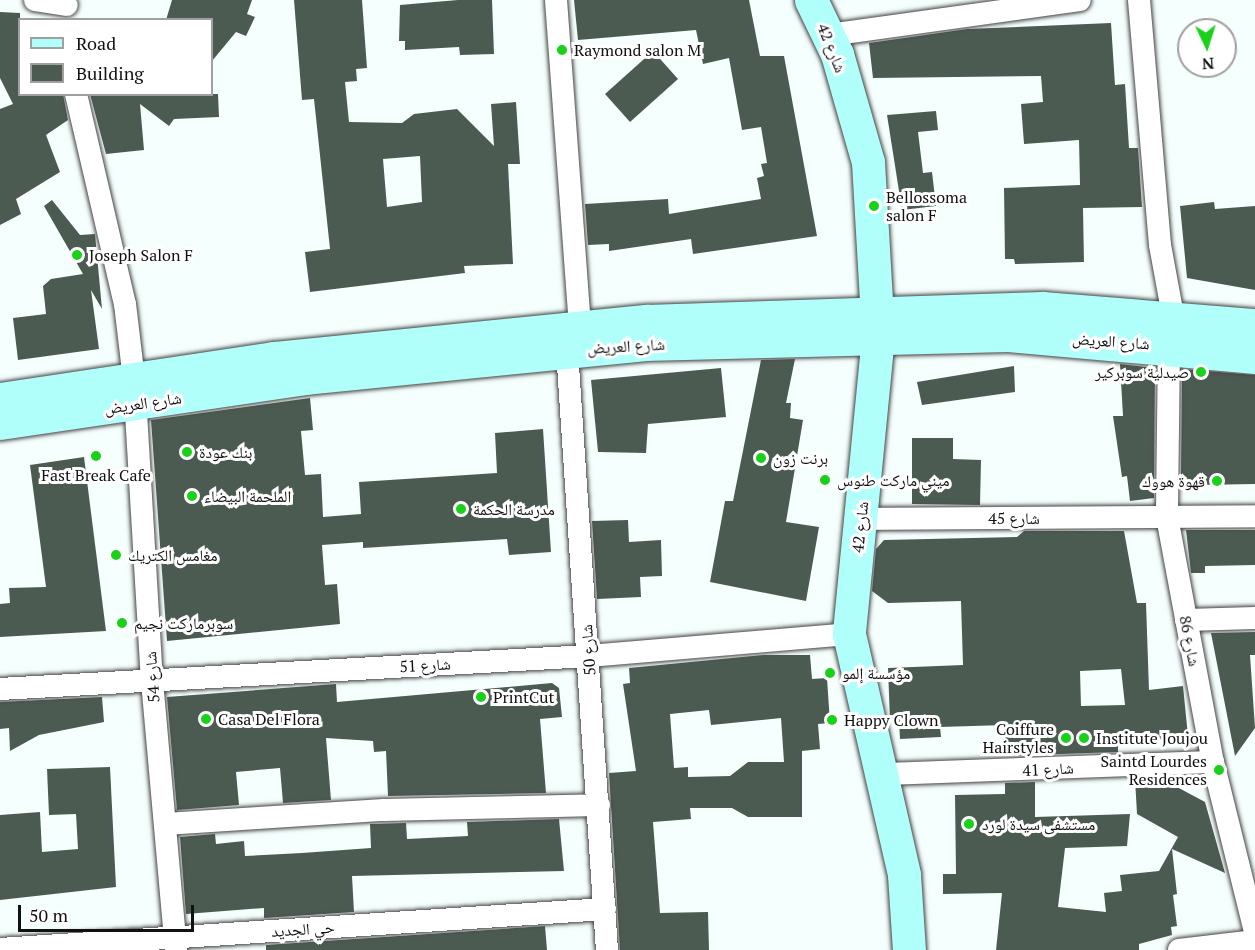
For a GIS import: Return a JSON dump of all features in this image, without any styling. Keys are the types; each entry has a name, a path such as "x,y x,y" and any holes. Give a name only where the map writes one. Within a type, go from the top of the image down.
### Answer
{"main road":[{"name":"شارع 42","path":"811,0 829,35 868,162 878,323 849,633 884,774 904,875 909,950"},
{"name":"شارع العريض","path":"0,423 135,392 344,349 878,323 1042,308 1171,331 1255,357"},
{"name":"شارع العريض","path":"1171,331 1255,325"},
{"name":"شارع العريض","path":"0,399 135,392"}],"street":[{"path":"35,0 67,8"},
{"name":"شارع 50","path":"556,0 588,656 607,950"},
{"path":"829,35 1080,0"},
{"name":"شارع 86","path":"1139,0 1160,245 1171,331 1167,517 1213,762 1255,932"},
{"name":"شارع 54","path":"76,96 125,304 135,392 152,681 176,944"},
{"name":"شارع 45","path":"861,519 1255,516"},
{"path":"1186,620 1255,618"},
{"name":"شارع 51","path":"0,689 588,656 849,633"},
{"name":"شارع 41","path":"884,774 1213,762"},
{"path":"165,824 384,810 599,805"},
{"name":"حي الجديد","path":"0,950 176,944 605,909"},
{"path":"1179,950 1255,941"}],"building":[{"path":"172,0 252,0 247,14 255,17 246,36 236,32 213,60 213,18 167,18"},
{"path":"294,0 362,0 367,68 356,69 357,81 345,82 349,122 402,123 414,114 457,109 494,146 491,104 516,102 520,164 508,164 513,264 464,266 465,273 310,292 305,252 330,249 314,99 302,100","holes":["420,156 422,202 387,207 383,159"]},
{"path":"458,0 492,0 494,54 460,55 459,47 405,50 405,41 399,41 400,5"},
{"path":"574,0 749,0 760,56 784,56 817,236 693,254 691,239 609,251 609,244 588,245 585,204 668,199 669,214 761,199 757,178 764,176 761,164 767,163 761,127 742,130 729,58 703,64 696,30 578,40"},
{"path":"0,12 20,13 20,18 18,18 18,96 63,96 68,120 46,135 60,172 16,199 21,214 0,225 0,109 13,104 0,78"},
{"path":"1111,23 1115,85 1125,84 1129,148 1138,148 1142,207 1083,208 1084,262 1015,264 1014,259 1005,259 1004,188 1080,185 1079,140 1024,144 1021,104 1043,102 1041,76 873,78 869,43 967,29"},
{"path":"653,51 678,79 630,122 605,94"},
{"path":"213,94 218,94 219,117 174,119 169,126 140,104 144,150 106,154 91,96 213,96"},
{"path":"936,111 938,130 918,132 923,173 932,172 936,206 902,210 887,115"},
{"path":"52,200 80,235 95,234 102,309 91,290 99,349 18,360 13,318 46,314 43,286 51,279 83,274 44,206"},
{"path":"1214,202 1215,209 1255,206 1255,290 1187,278 1180,206"},
{"path":"795,359 786,403 791,403 790,418 803,420 786,522 819,527 806,601 710,582 725,501 733,501 761,360"},
{"path":"1120,364 1155,368 1154,498 1130,501 1127,476 1122,477 1113,416 1123,416"},
{"path":"1014,366 1015,392 922,405 917,382"},
{"path":"721,368 726,417 648,424 646,453 598,452 591,380"},
{"path":"1182,369 1255,375 1255,484 1196,485 1181,475"},
{"path":"310,398 313,430 301,431 305,475 321,474 323,517 361,514 359,482 497,473 495,433 543,429 551,552 509,555 507,539 363,548 363,542 322,545 325,585 337,584 340,624 167,641 151,420"},
{"path":"912,438 953,438 953,459 981,460 980,505 912,504"},
{"path":"84,457 106,631 0,637 0,604 10,603 9,588 46,587 30,465"},
{"path":"628,520 629,542 661,540 662,576 640,577 641,597 597,599 592,521"},
{"path":"1186,530 1255,530 1255,565 1205,566 1205,573 1191,573"},
{"path":"1024,531 1124,531 1137,603 1146,603 1149,690 1183,686 1188,736 1118,744 1118,752 1005,756 1005,725 940,727 941,737 900,739 899,720 890,721 888,668 963,665 961,601 888,603 872,591 876,549 884,540 1017,537","holes":["1121,669 1125,705 1081,706 1080,671"]},
{"path":"1255,632 1255,655 1250,655 1255,728 1235,756 1211,633"},
{"path":"763,655 810,655 812,679 827,678 830,723 818,724 820,749 802,751 802,817 748,817 732,808 690,808 691,819 653,822 660,913 708,912 709,950 620,950 609,773 636,771 623,684 630,683 629,668","holes":["709,710 711,725 781,718 784,762 748,762 730,776 688,777 688,767 674,768 670,714"]},
{"path":"552,683 559,688 562,717 540,719 546,793 388,796 386,751 374,752 373,741 326,738 331,800 283,803 280,768 236,772 239,805 177,810 167,697 336,684 337,702"},
{"path":"102,697 104,722 39,735 10,751 9,728 0,729 0,702"},
{"path":"110,767 116,887 0,900 0,815 40,812 42,852 78,849 76,814 49,815 47,769"},
{"path":"1135,779 1162,779 1205,802 1225,873 1172,849 1177,894 1173,895 1177,926 1171,927 1172,935 1139,944 1139,950 996,950 1002,893 943,894 943,874 956,874 955,795 1005,794 1005,783 1035,782 1035,817 1130,814 1127,846 1065,848 1058,907 1106,912 1104,893 1122,891 1120,875 1159,871 1178,837 1137,814"},
{"path":"559,819 564,871 352,876 354,912 264,918 264,908 186,914 180,837 215,834 216,844 244,841 245,856 371,848 370,824 406,823 407,839 468,836 467,822"},
{"path":"545,926 547,950 266,950 266,945"}],"place":[{"name":"Raymond salon M","path":"562,50"},
{"name":"Bellossoma salon F","path":"874,206"},
{"name":"Joseph Salon F","path":"77,255"},
{"name":"صيدلية سوبركير","path":"1201,372"},
{"name":"بنك عودة","path":"187,452"},
{"name":"Fast Break Cafe","path":"96,456"},
{"name":"برنت زون","path":"761,458"},
{"name":"ميني ماركت طنوس","path":"825,480"},
{"name":"قهوة هووك","path":"1217,481"},
{"name":"الملحمة البيضاء","path":"192,496"},
{"name":"مدرسة الحكمة","path":"461,509"},
{"name":"مغامس الكتريك","path":"116,555"},
{"name":"سوبرماركت نجيم","path":"122,623"},
{"name":"مؤسسة إلمو","path":"830,673"},
{"name":"PrintCut","path":"481,697"},
{"name":"Casa Del Flora","path":"206,719"},
{"name":"Happy Clown","path":"832,720"},
{"name":"Coiffure Hairstyles","path":"1066,738"},
{"name":"Institute Joujou","path":"1084,738"},
{"name":"Saintd Lourdes Residences","path":"1219,770"},
{"name":"مستشفى سيدة لورد","path":"969,824"}]}
